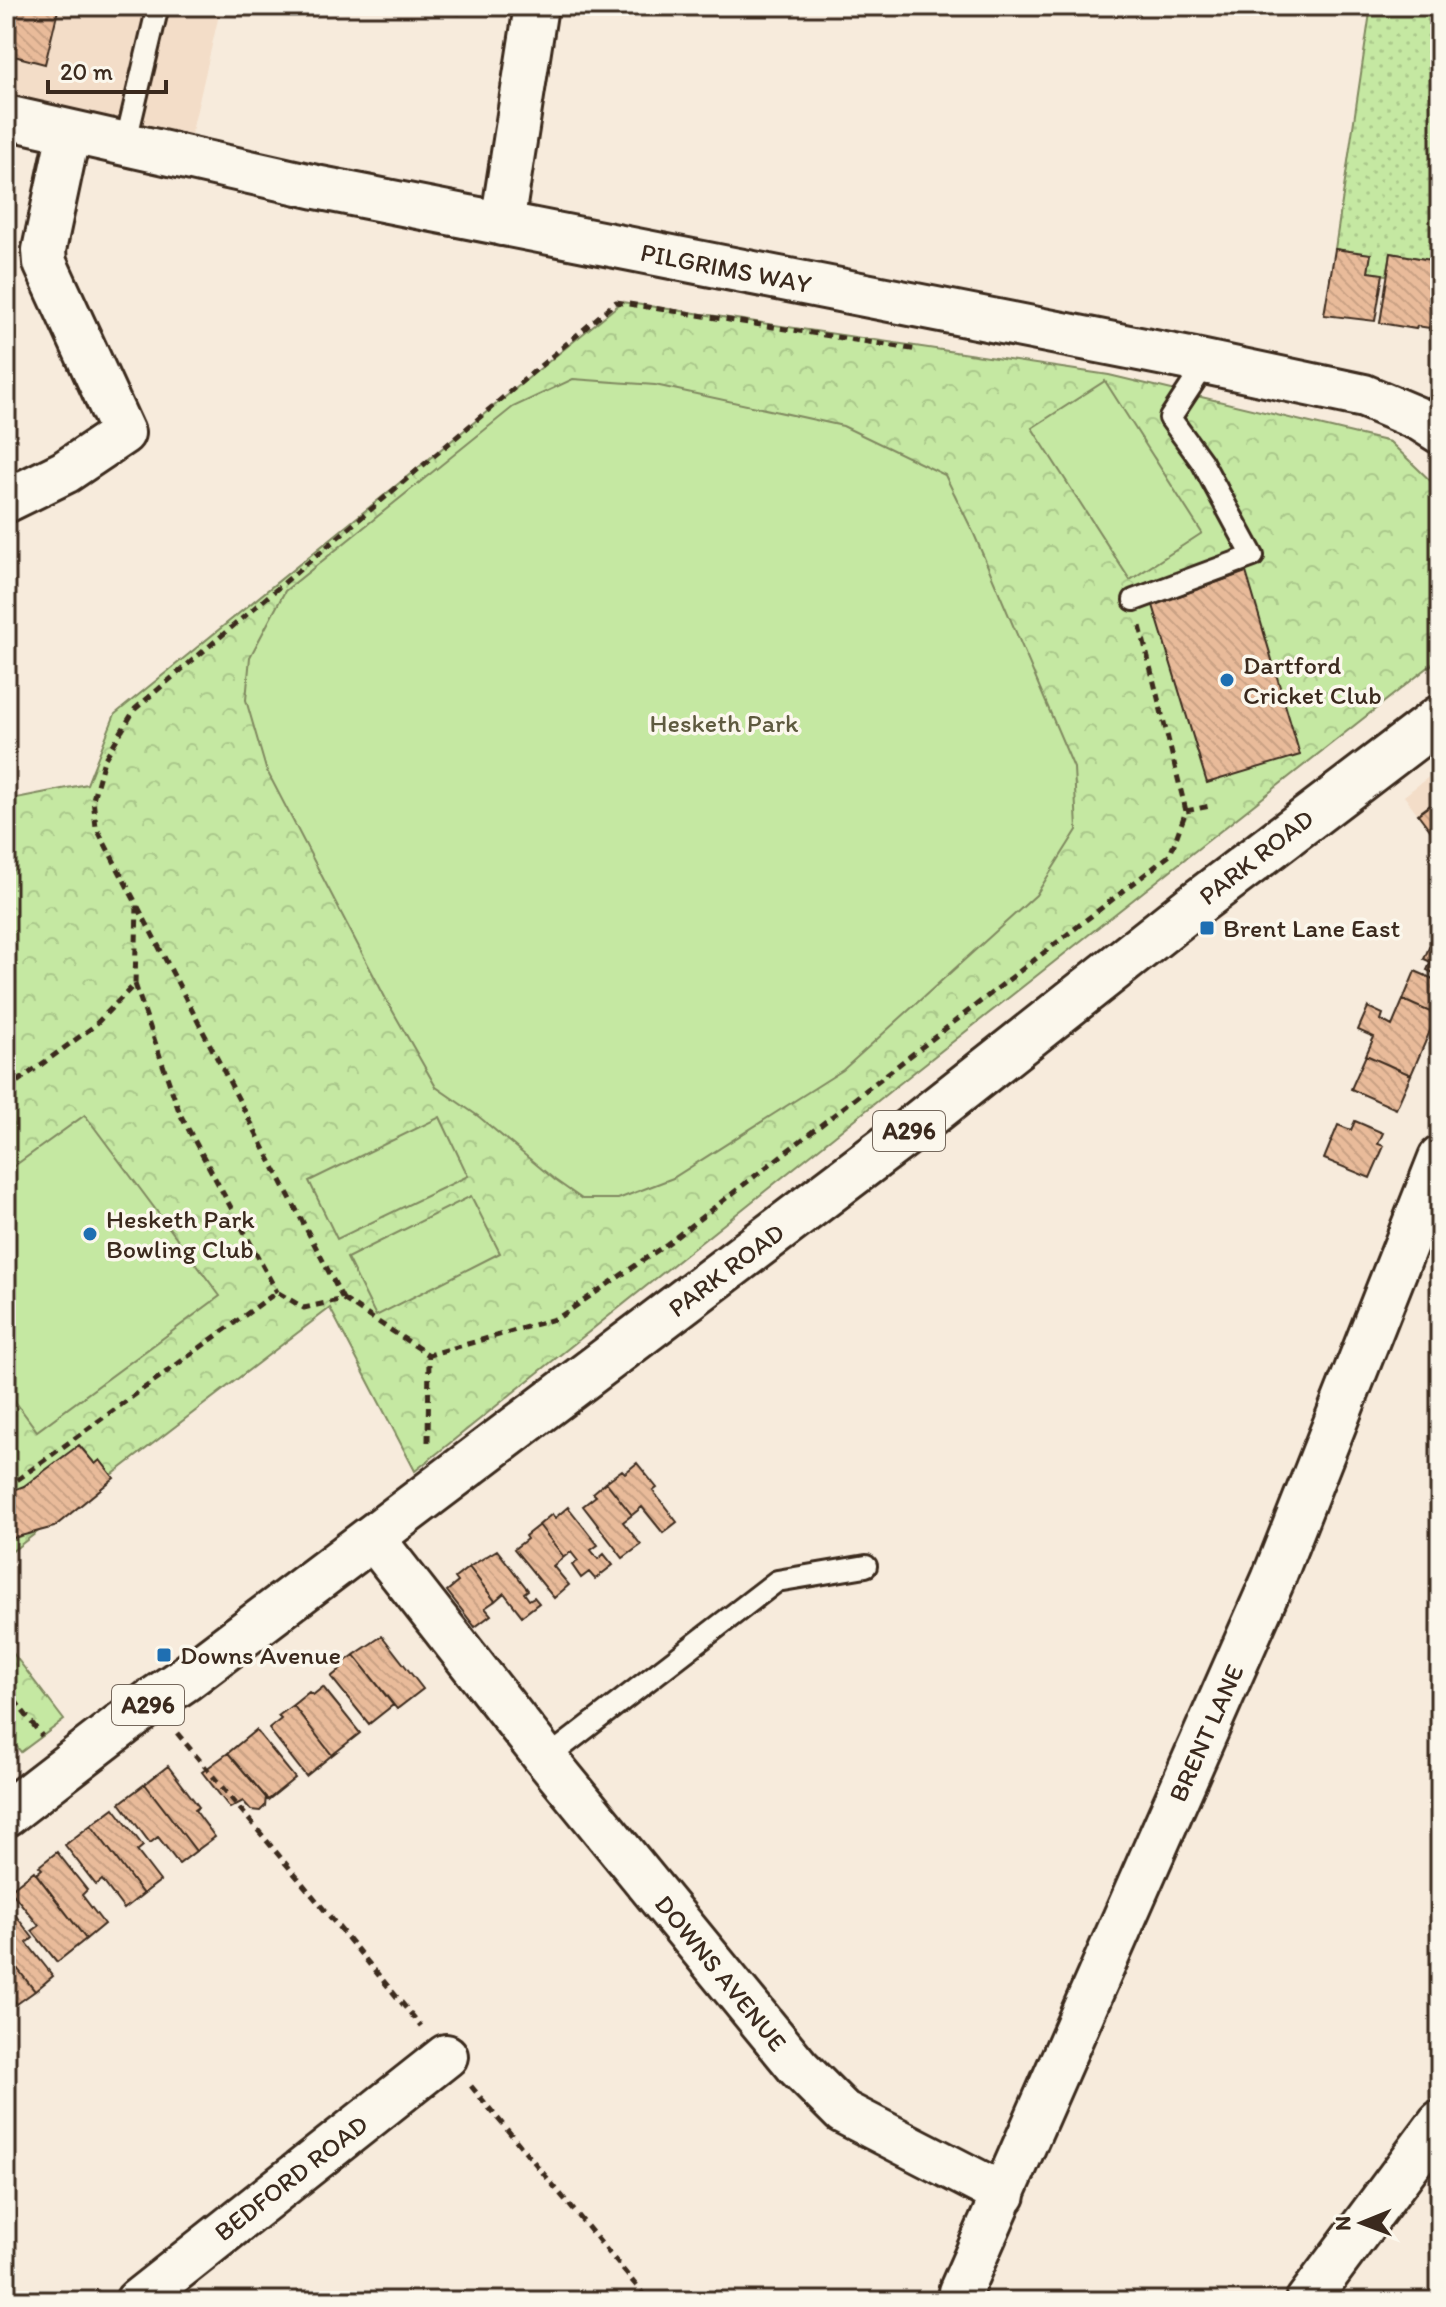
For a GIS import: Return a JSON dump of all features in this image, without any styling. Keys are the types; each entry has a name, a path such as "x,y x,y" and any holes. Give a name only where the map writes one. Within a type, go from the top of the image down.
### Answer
{"main road":[{"name":"PARK ROAD","path":"6,1814 909,1131 1205,897 1440,718"}],"street":[{"path":"502,224 536,6"},
{"name":"PILGRIMS WAY","path":"6,117 316,187 1364,396 1421,420 1440,432"},
{"path":"6,501 65,472 123,433 45,263 44,250 69,132"},
{"name":"BRENT LANE","path":"959,2301 960,2292 1273,1580 1440,1158"},
{"name":"DOWNS AVENUE","path":"372,1537 546,1759 798,2067 843,2112 1004,2195"},
{"name":"BEDFORD ROAD","path":"137,2301 446,2056"},
{"path":"1307,2301 1440,2122"}],"lane":[{"path":"125,145 158,6"},
{"path":"1134,600 1253,556 1202,462 1170,418 1197,377 1195,360"},
{"path":"546,1759 777,1581 866,1566"}],"path":[{"path":"926,352 616,302 135,709 104,760 93,799 96,827 343,1299 429,1355 558,1318 667,1244 1170,855 1186,811 1134,600"},
{"path":"1186,811 1210,806"},
{"path":"137,905 135,984 180,1114 277,1292 304,1308 343,1299"},
{"path":"6,1090 93,1027 135,984"},
{"path":"6,1488 277,1292"},
{"path":"422,1499 428,1456 429,1355"},
{"path":"6,1689 66,1768"},
{"path":"151,1702 649,2301"}],"shaded area":[{"path":"6,6 221,6 190,140 16,98 6,90"},
{"path":"1440,768 1440,843 1404,796"}],"green space":[{"path":"1371,6 1440,6 1440,265 1435,292 1431,292 1436,261 1391,253 1387,275 1368,272 1370,254 1335,249"},
{"name":"Hesketh Park","path":"622,302 1109,375 1390,442 1440,490 1440,658 894,1088 415,1471 330,1308 6,1556 6,800 87,784 115,714"},
{"path":"573,379 655,385 843,426 945,475 974,534 1074,768 1077,830 1036,895 843,1070 673,1178 618,1199 582,1199 478,1116 436,1087 387,1001 266,769 246,700 250,657 285,591 513,407"},
{"path":"1105,381 1202,533 1130,580 1032,428"},
{"name":"Hesketh Park Bowling Club","path":"85,1115 220,1296 37,1431 6,1389 6,1172"},
{"path":"440,1117 468,1176 337,1239 309,1181"},
{"path":"471,1196 500,1253 376,1316 347,1258"},
{"path":"6,1644 64,1720 21,1752 6,1733"}],"building":[{"path":"6,6 59,6 45,64 6,54"},
{"path":"414,6 460,6 459,14"},
{"path":"1335,249 1371,254 1368,272 1383,274 1375,321 1324,315"},
{"path":"1391,253 1436,261 1430,328 1380,323"},
{"path":"1440,265 1440,332 1429,330"},
{"name":"Dartford Cricket Club","path":"1246,572 1300,755 1207,783 1153,605"},
{"path":"1440,798 1440,843 1418,814"},
{"path":"1440,925 1440,947 1430,942"},
{"path":"1430,945 1440,950 1440,976 1427,970 1431,962 1424,959"},
{"path":"1415,971 1440,982 1437,1015 1403,1000"},
{"path":"1403,1000 1437,1015 1411,1075 1366,1055 1374,1037 1358,1030 1368,1007 1383,1014 1381,1020 1392,1026"},
{"path":"1366,1055 1411,1075 1396,1109 1351,1089"},
{"path":"1355,1121 1383,1133 1378,1144 1384,1146 1370,1178 1324,1159 1338,1125 1351,1130"},
{"path":"79,1445 95,1464 100,1460 114,1478 54,1527 6,1540 6,1493 24,1486"},
{"path":"637,1463 657,1488 653,1491 677,1522 663,1533 642,1507 632,1515 606,1482"},
{"path":"606,1482 632,1515 623,1522 641,1545 623,1558 583,1506 596,1496 593,1493"},
{"path":"568,1507 598,1545 591,1550 598,1559 604,1554 613,1565 595,1579 589,1572 581,1578 572,1565 578,1561 571,1552 564,1557 539,1525 552,1514 555,1518"},
{"path":"539,1525 564,1557 553,1566 569,1585 554,1598 514,1549"},
{"path":"497,1550 528,1590 524,1593 529,1600 534,1597 539,1603 522,1616 504,1593 495,1601 469,1567"},
{"path":"469,1567 495,1601 485,1608 491,1615 475,1627 447,1591 458,1582 455,1578"},
{"path":"382,1636 423,1689 397,1709 354,1655"},
{"path":"354,1655 393,1705 369,1724 331,1677 342,1668 340,1665"},
{"path":"323,1687 360,1733 332,1755 293,1705 309,1692 313,1695"},
{"path":"293,1705 332,1755 306,1776 269,1729 281,1719 278,1716"},
{"path":"256,1730 295,1778 268,1800 228,1753"},
{"path":"228,1753 266,1797 265,1806 260,1811 251,1810 243,1801 230,1808 202,1772"},
{"path":"168,1766 199,1807 195,1810 215,1837 196,1851 145,1784"},
{"path":"145,1784 196,1851 179,1864 158,1837 150,1843 120,1803"},
{"path":"114,1808 143,1846 137,1851 160,1881 143,1894 91,1825"},
{"path":"91,1825 143,1894 124,1909 102,1880 96,1885 65,1845"},
{"path":"57,1852 87,1890 82,1895 104,1924 86,1939 36,1874 42,1869 39,1866"},
{"path":"34,1871 86,1939 57,1962 32,1931 39,1926 10,1890"},
{"path":"6,1903 33,1938 27,1943 53,1976 35,1991 6,1954"},
{"path":"6,1954 35,1991 17,2004 6,1990"}],"place":[{"name":"Dartford Cricket Club","path":"1227,680"},
{"name":"Brent Lane East","path":"1207,928"},
{"name":"Hesketh Park Bowling Club","path":"90,1234"},
{"name":"Downs Avenue","path":"164,1655"}]}
